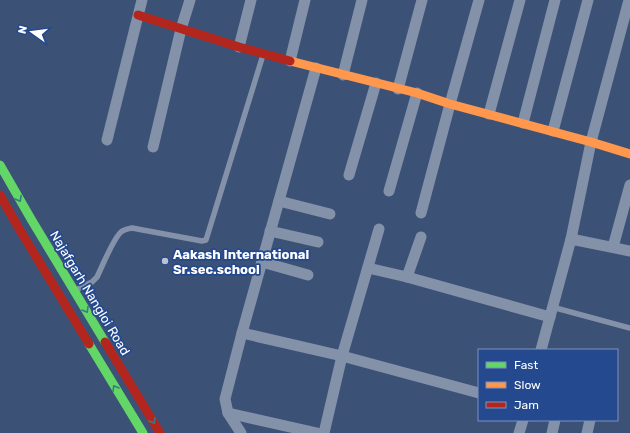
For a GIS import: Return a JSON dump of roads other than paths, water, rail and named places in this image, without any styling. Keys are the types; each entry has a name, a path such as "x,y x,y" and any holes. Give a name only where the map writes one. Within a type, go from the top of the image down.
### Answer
{"main road":[{"path":"138,16 343,76 417,93 450,104 523,123 630,154"},
{"name":"Najafgarh Nangloi Road","path":"0,164 53,256 160,433"},
{"path":"0,195 40,264 143,433"},
{"path":"40,264 53,256"}],"street":[{"path":"107,140 142,0"},
{"path":"153,147 181,29 190,0"},
{"path":"239,46 251,0"},
{"path":"290,61 305,0"},
{"path":"343,76 362,0"},
{"path":"398,89 422,0"},
{"path":"421,213 479,0"},
{"path":"489,114 520,0"},
{"path":"523,123 555,0"},
{"path":"553,132 588,0"},
{"path":"541,349 571,239 591,142 629,0"},
{"path":"241,433 228,413 225,399 316,68"},
{"path":"349,175 376,83"},
{"path":"390,191 417,93"},
{"path":"612,247 630,185"},
{"path":"279,201 330,214"},
{"path":"324,433 342,356 379,229"},
{"path":"270,231 318,242"},
{"path":"407,277 421,237"},
{"path":"571,239 630,251"},
{"path":"262,262 308,275"},
{"path":"368,268 551,312"},
{"path":"242,333 342,356 478,393"},
{"path":"228,413 317,433"},
{"path":"519,433 523,421"},
{"path":"552,433 555,421"},
{"path":"586,433 590,421"}],"lane":[{"path":"74,291 92,282 97,277 116,238 126,229 132,228 202,241 206,240 263,53"},
{"path":"551,312 630,328"}],"place":[{"name":"Aakash International Sr.sec.school","path":"165,261"}]}
